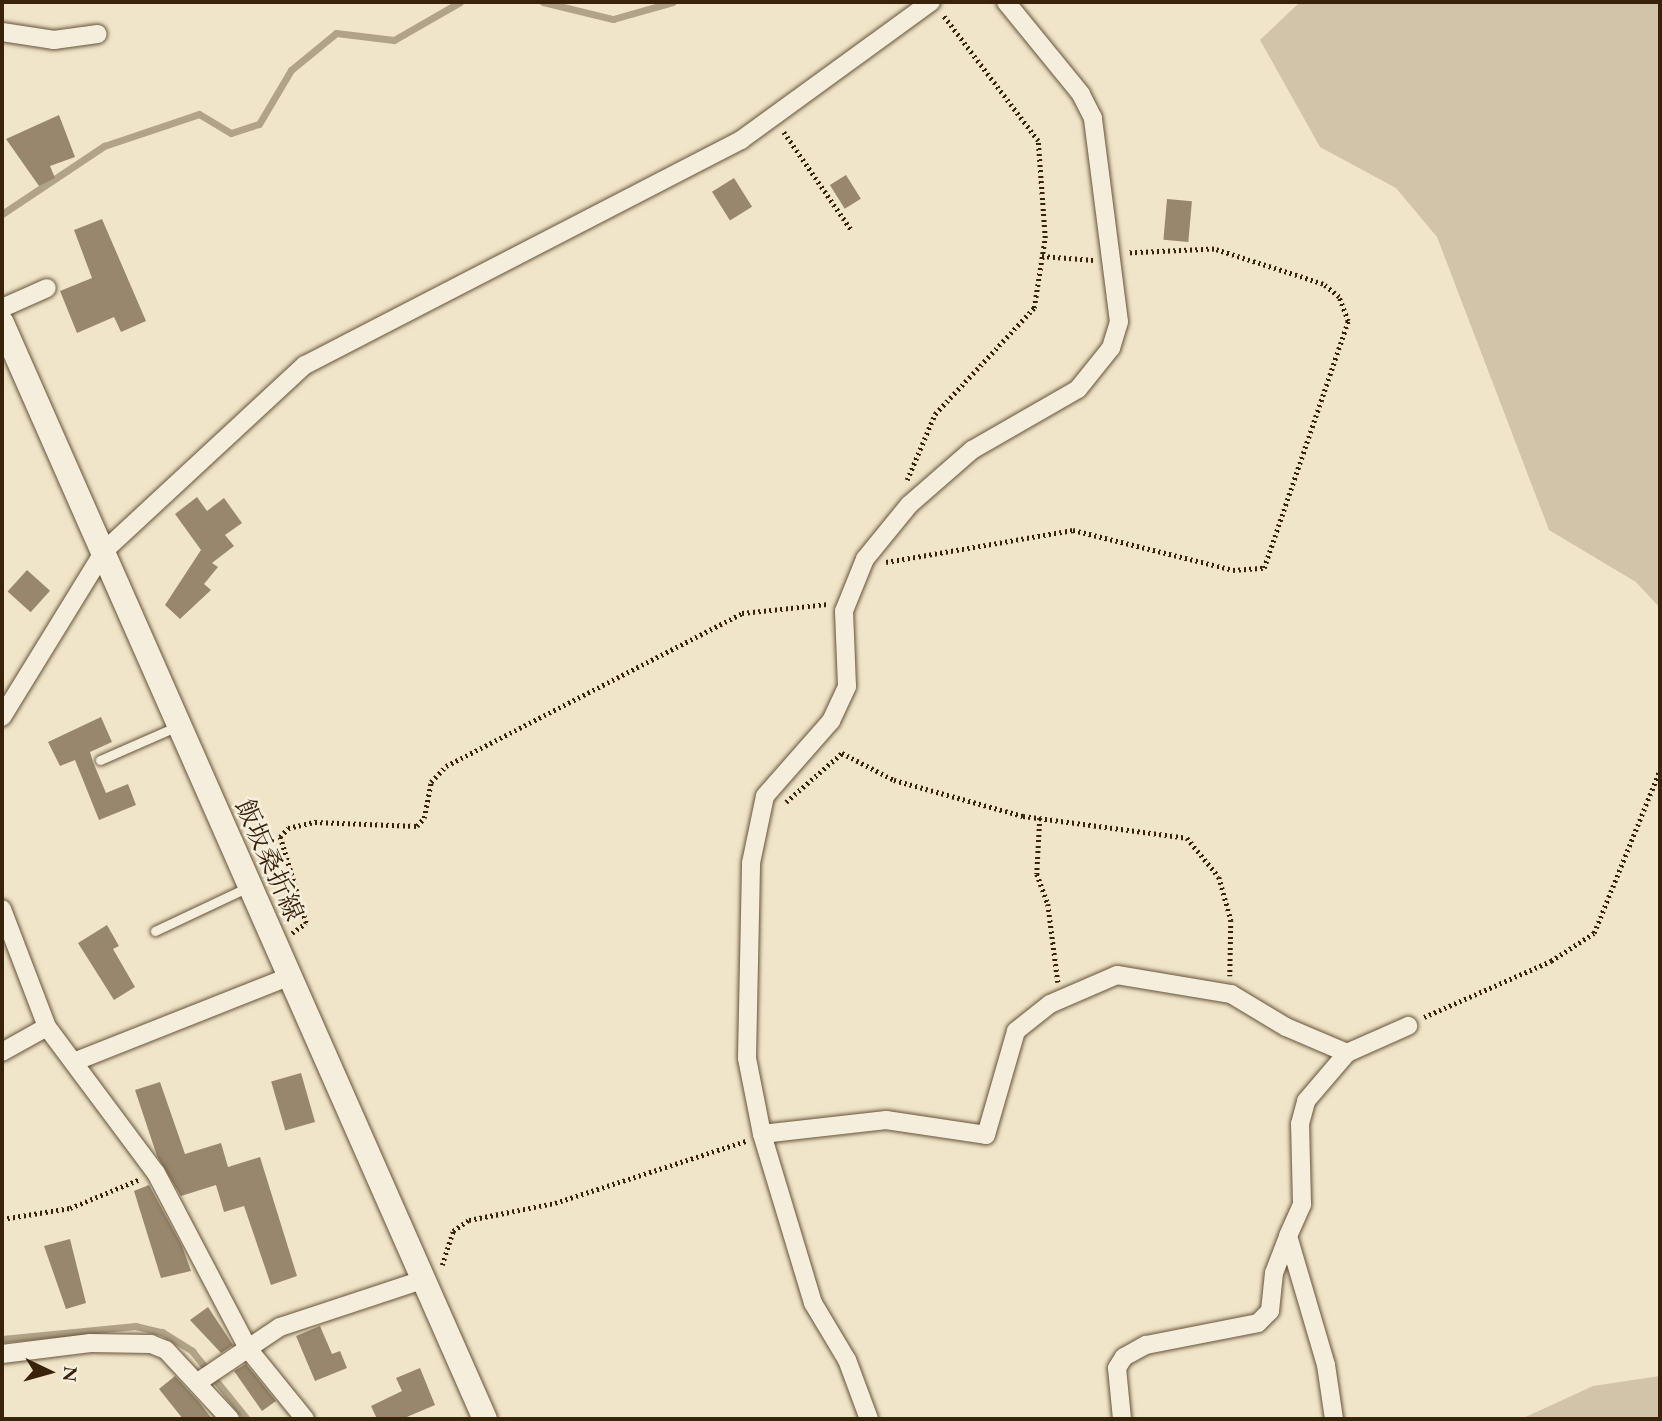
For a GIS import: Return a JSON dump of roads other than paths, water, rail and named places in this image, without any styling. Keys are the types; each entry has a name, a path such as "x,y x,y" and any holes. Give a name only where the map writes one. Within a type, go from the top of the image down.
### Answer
{"main road":[{"name":"飯坂桑折線","path":"2,323 104,551 248,887 425,1279 485,1419"}],"street":[{"path":"2,717 104,551 305,365 685,171 774,117 932,2"},
{"path":"869,1419 847,1360 813,1303 762,1134 747,1058 745,1009 751,863 765,796 831,721 847,686 846,603 865,559 909,505 972,450 1078,389 1096,370 1119,322 1113,258 1093,118 1081,94 1006,2"},
{"path":"2,32 54,40 98,34"},
{"path":"2,308 47,288"},
{"path":"2,909 47,1027 76,1060 156,1173 249,1350 305,1419"},
{"path":"762,1134 886,1120 986,1135 1016,1031 1070,995 1117,975 1231,994 1286,1027 1348,1053"},
{"path":"76,1060 288,977"},
{"path":"1122,1419 1117,1368 1124,1357 1146,1345 1258,1323 1270,1311 1274,1273 1302,1204 1300,1124 1306,1101 1348,1053 1408,1026"},
{"path":"2,1052 47,1027"},
{"path":"1288,1236 1326,1365 1334,1419"},
{"path":"202,1380 280,1327 425,1279"},
{"path":"2,1354 140,1342 166,1350 202,1380 230,1419"}],"lane":[{"path":"100,760 178,726"},
{"path":"155,931 248,887"}],"waterway":[{"path":"2,214 104,146 199,114 231,133 259,124 291,70 336,33 394,40 460,2"},
{"path":"543,2 613,19 673,2"},
{"path":"2,1339 135,1326 162,1332 192,1351 247,1419"}]}
